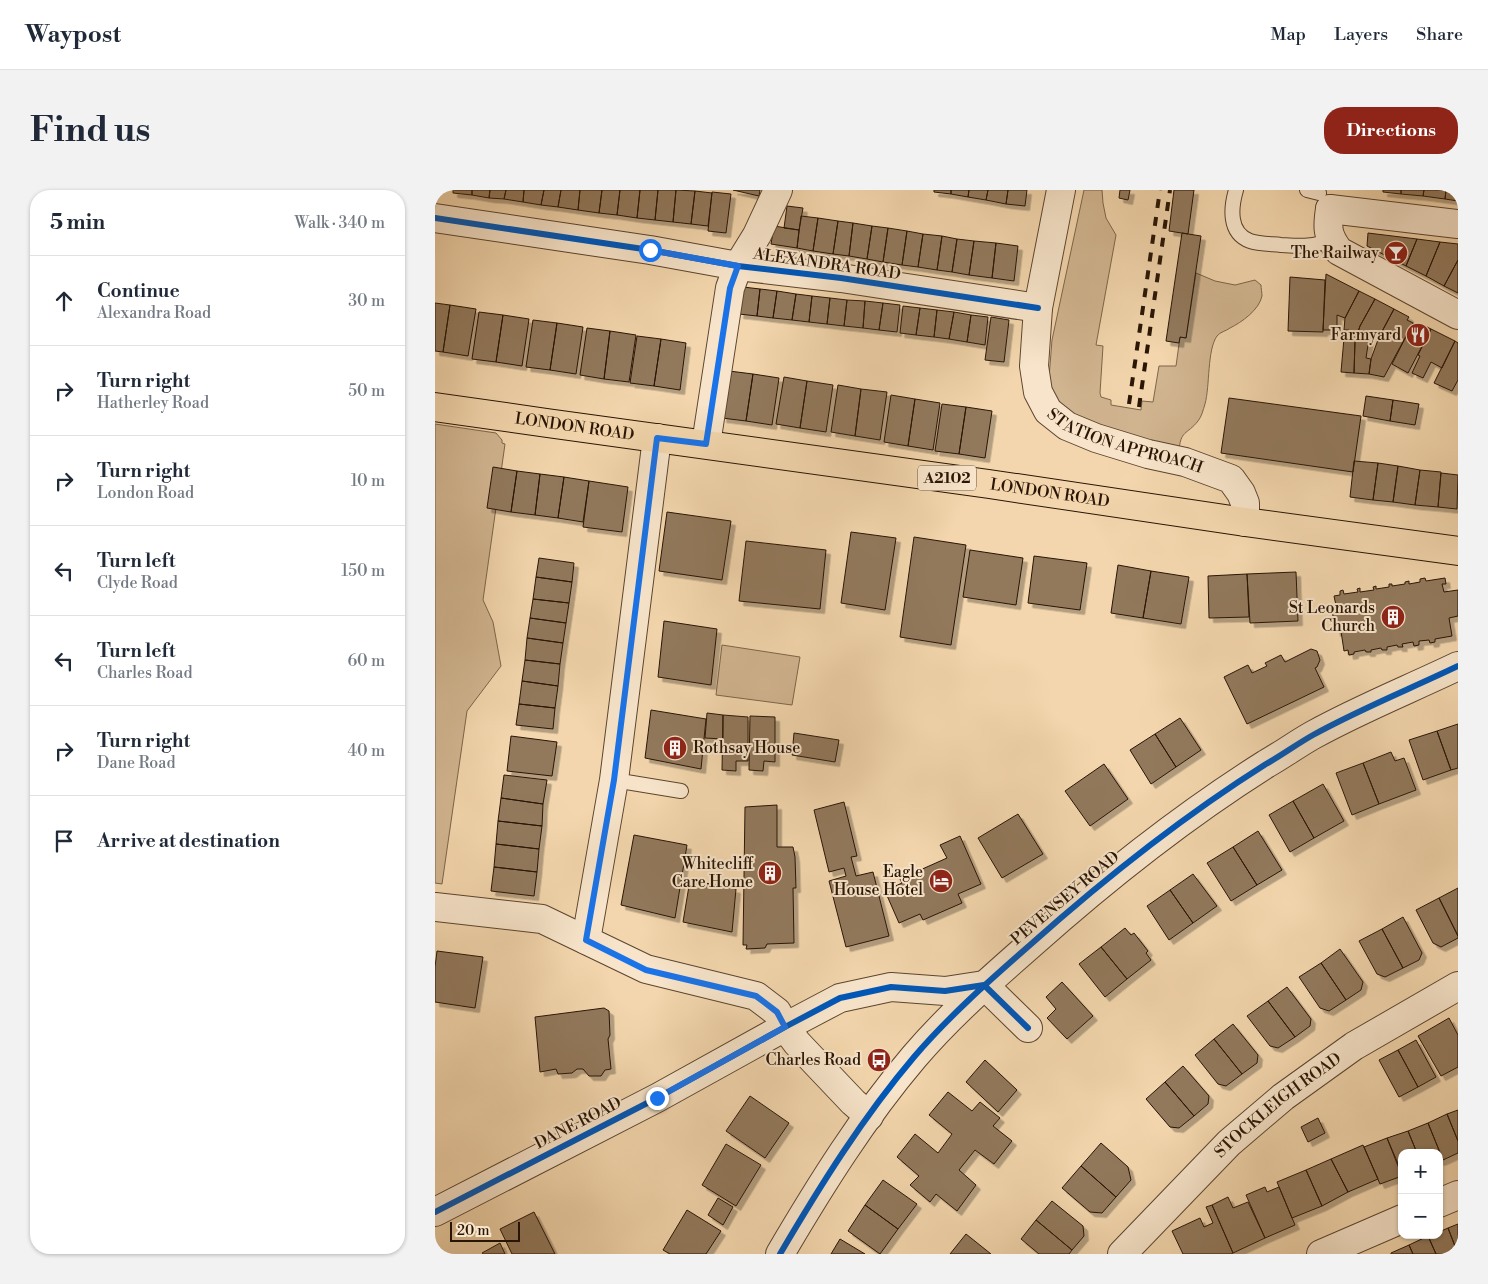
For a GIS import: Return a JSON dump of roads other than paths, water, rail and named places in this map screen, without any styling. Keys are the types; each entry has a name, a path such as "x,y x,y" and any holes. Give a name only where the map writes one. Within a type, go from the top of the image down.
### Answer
{"main road":[{"name":"LONDON ROAD","path":"435,407 1458,551"}],"street":[{"path":"706,444 730,288 738,266 757,234 778,190"},
{"name":"STATION APPROACH","path":"1061,190 1038,308 1034,366 1038,392 1048,411 1067,426 1096,438 1148,454 1185,462 1231,479 1241,493 1245,503 1245,522"},
{"path":"1458,224 1319,196 1330,239 1339,251 1458,315"},
{"name":"ALEXANDRA ROAD","path":"435,218 650,250 738,266 841,278 1038,308"},
{"path":"586,940 614,780 657,438"},
{"name":"PEVENSEY ROAD","path":"780,1254 812,1200 869,1116 912,1059 945,1022 984,985 1117,870 1171,828 1238,782 1313,735 1458,666"},
{"path":"435,907 542,919 646,970 756,996 777,1012 785,1027 824,1071 869,1116"},
{"path":"785,1027 841,998 891,987 945,991 984,985 1028,1028"},
{"name":"STOCKLEIGH ROAD","path":"1122,1254 1229,1142 1283,1097 1354,1046 1458,986"},
{"name":"DANE ROAD","path":"435,1212 657,1098 785,1027"},
{"path":"1443,1201 1458,1195"},
{"path":"1321,1254 1398,1221"}],"lane":[{"path":"1236,190 1232,214 1235,226 1240,235 1249,241 1310,246 1321,244 1330,239"},
{"path":"614,780 681,791"}],"railway":[{"path":"1129,404 1160,190"},
{"path":"1139,407 1170,190"}],"place":[{"name":"The Railway","path":"1396,253"},
{"name":"Farmyard","path":"1418,335"},
{"name":"St Leonards Church","path":"1393,617"},
{"name":"Rothsay House","path":"675,748"},
{"name":"Whitecliff Care Home","path":"770,873"},
{"name":"Eagle House Hotel","path":"941,881"},
{"name":"Charles Road","path":"879,1060"}]}
